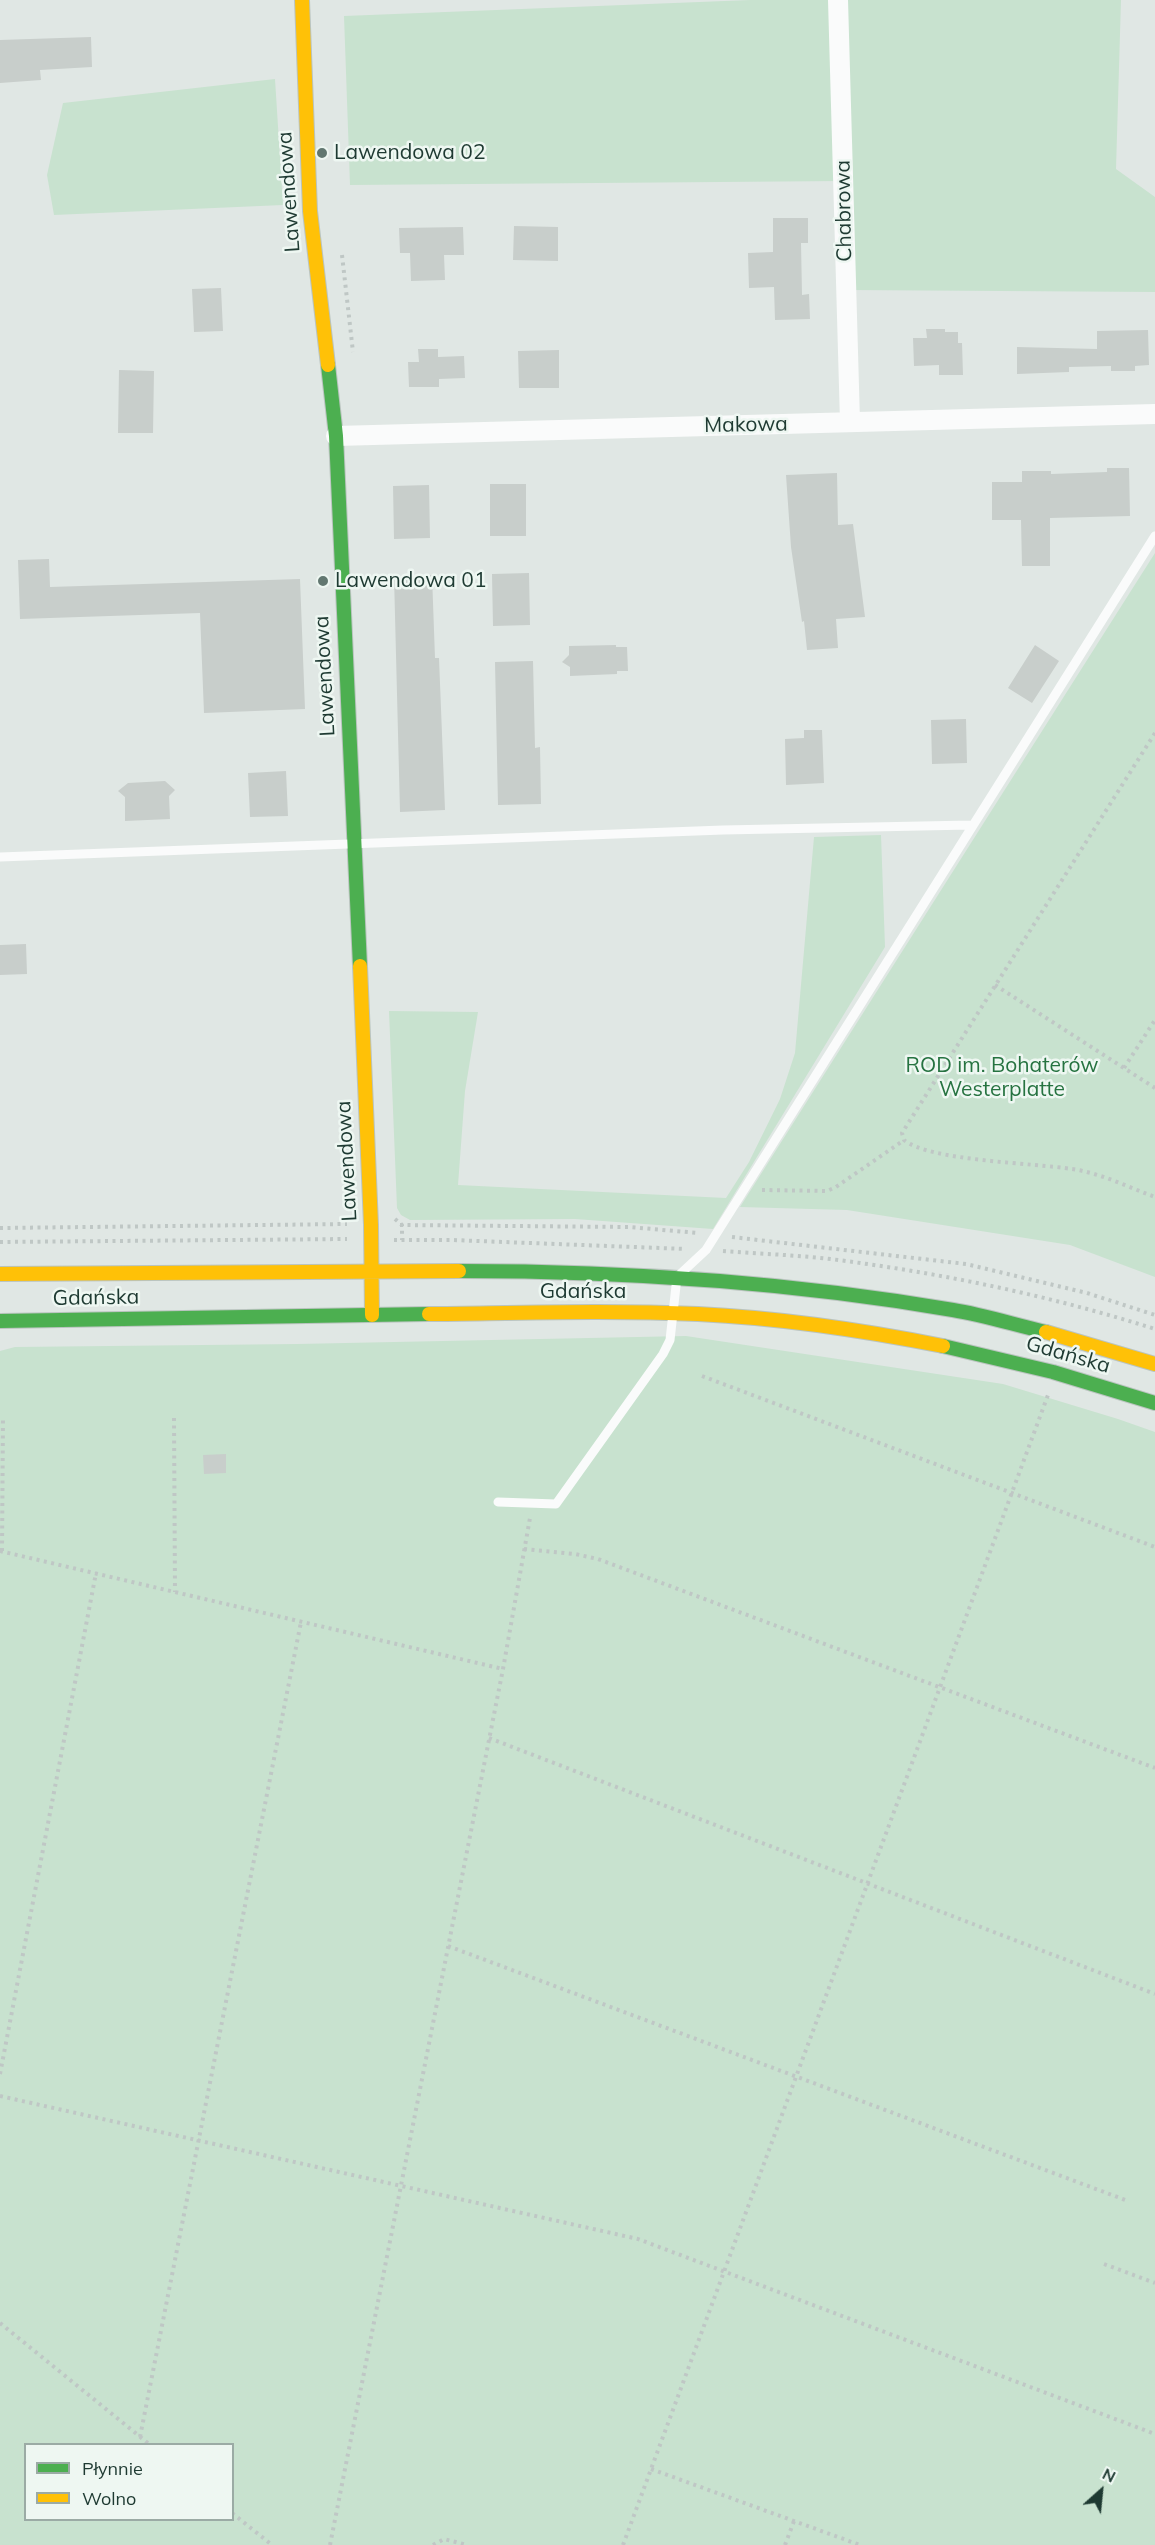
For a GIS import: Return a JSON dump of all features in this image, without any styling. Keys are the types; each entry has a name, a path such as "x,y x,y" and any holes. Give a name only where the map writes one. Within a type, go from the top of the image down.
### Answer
{"main road":[{"name":"Lawendowa","path":"302,0 310,212 336,436 372,1270 372,1315"},
{"name":"Gdańska","path":"0,1274 372,1270 544,1271 677,1277 833,1292 955,1310 1075,1339 1155,1364"},
{"name":"Gdańska","path":"0,1321 673,1313 740,1317 952,1346 1067,1375 1155,1403"}],"street":[{"name":"Chabrowa","path":"838,0 850,422"},
{"name":"Makowa","path":"336,436 1155,414"}],"lane":[{"path":"498,1502 556,1504 663,1354 670,1340 677,1277 706,1250 971,825 1155,536"},
{"path":"0,857 723,830 971,825"}],"path":[{"path":"1155,733 902,1133 904,1140 918,1148 948,1154 1085,1171 1155,1197"},
{"path":"995,985 1155,1088"},
{"path":"1124,1068 1155,1020"},
{"path":"743,1189 827,1191 904,1140"},
{"path":"0,1228 370,1225 628,1227 966,1264 1087,1293 1155,1315"},
{"path":"706,1250 836,1260 963,1279 1085,1306 1155,1329"},
{"path":"702,1376 1155,1547"},
{"path":"623,2545 1050,1390 1042,1388"},
{"path":"3,1416 1,1551 503,1669"},
{"path":"174,1418 175,1592"},
{"path":"330,2545 503,1669 532,1503"},
{"path":"524,1549 575,1554 598,1559 1155,1768"},
{"path":"0,2074 96,1574"},
{"path":"140,2437 301,1622"},
{"path":"489,1738 1155,1994"},
{"path":"448,1946 1128,2202"},
{"path":"0,2096 638,2239 1155,2434"},
{"path":"1104,2264 1155,2283"},
{"path":"0,2323 147,2443"},
{"path":"651,2469 860,2545"},
{"path":"234,2515 272,2545"},
{"path":"785,2545 794,2521"},
{"path":"434,2545 444,2539 467,2545"}],"green space":[{"path":"750,0 1121,0 1116,169 1155,197 1155,292 846,290 843,181 350,185 344,16"},
{"path":"275,79 283,205 54,215 47,175 63,103"},
{"name":"ROD im. Bohaterów Westerplatte","path":"1155,553 1155,1277 1070,1245 847,1210 740,1207"},
{"path":"881,835 885,947 713,1229 575,1219 410,1220 401,1215 397,1208 389,1011 478,1012 465,1091 458,1185 726,1198 749,1162 780,1099 795,1053 814,837"},
{"path":"686,1336 1003,1384 1155,1432 1155,2545 0,2545 0,1351 15,1347"}],"building":[{"path":"91,37 92,67 40,70 41,80 0,83 0,40"},
{"path":"773,218 808,218 808,243 801,243 802,295 809,294 810,319 775,320 774,287 749,288 748,253 773,252"},
{"path":"514,226 558,227 558,261 513,260"},
{"path":"463,227 464,255 444,255 445,280 411,281 410,253 400,253 399,228"},
{"path":"221,288 223,331 194,332 192,289"},
{"path":"926,329 958,332 958,343 962,343 963,375 939,375 939,365 914,366 913,338 927,338"},
{"path":"1148,330 1149,365 1135,366 1135,371 1111,371 1111,366 1069,367 1069,372 1017,374 1017,347 1097,349 1097,331"},
{"path":"418,349 438,349 438,357 464,356 465,378 439,379 439,387 409,387 408,362 419,362"},
{"path":"559,350 559,388 519,388 518,351"},
{"path":"119,370 154,371 153,433 118,433"},
{"path":"1107,468 1129,468 1130,516 1050,518 1050,566 1022,566 1021,520 992,520 992,482 1022,482 1022,471 1051,471 1051,474 1107,472"},
{"path":"837,473 838,525 853,524 865,617 836,619 838,648 807,650 791,547 786,475"},
{"path":"490,484 526,484 526,536 490,536"},
{"path":"429,485 430,538 394,539 393,486"},
{"path":"49,559 50,587 300,579 305,709 204,713 200,613 20,619 18,560"},
{"path":"529,573 530,625 493,626 492,574"},
{"path":"432,575 435,658 439,658 445,810 400,812 394,576"},
{"path":"616,645 616,647 627,647 628,671 617,671 617,674 570,676 570,667 562,662 569,655 569,646"},
{"path":"1035,645 1059,661 1032,703 1008,688"},
{"path":"533,661 535,748 540,747 541,804 498,805 495,662"},
{"path":"966,719 967,763 932,764 931,720"},
{"path":"804,730 822,730 824,783 786,785 785,739 804,738"},
{"path":"286,771 288,816 250,817 248,773"},
{"path":"165,781 175,790 169,796 170,819 125,821 125,797 118,791 128,783"},
{"path":"26,944 27,974 0,975 0,945"},
{"path":"226,1454 226,1473 204,1474 203,1455"}],"traffic: fast":[{"path":"328,365 336,436 360,966"},
{"path":"459,1271 583,1273 769,1285 953,1310 1046,1332"},
{"path":"0,1321 429,1314"},
{"path":"943,1346 1053,1372 1155,1403"}],"traffic: slow":[{"path":"302,0 310,211 328,365"},
{"path":"360,966 371,1225 372,1315"},
{"path":"0,1274 459,1271"},
{"path":"429,1314 564,1312 698,1314 760,1318 943,1346"},
{"path":"1046,1332 1155,1364"}],"place":[{"name":"Lawendowa 02","path":"322,153"},
{"name":"Lawendowa 01","path":"323,581"}]}
